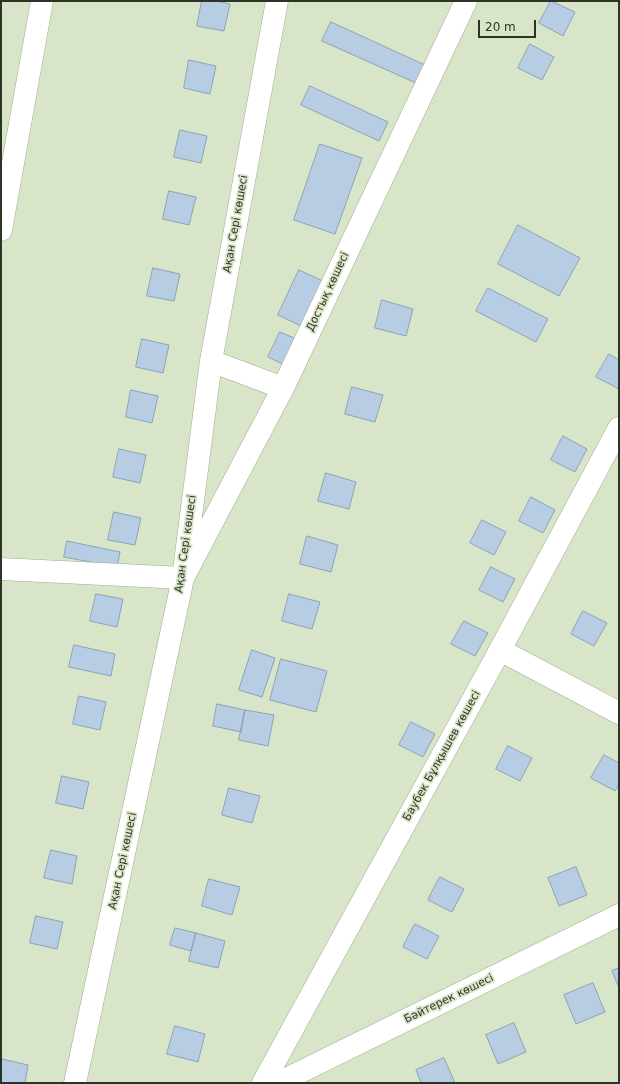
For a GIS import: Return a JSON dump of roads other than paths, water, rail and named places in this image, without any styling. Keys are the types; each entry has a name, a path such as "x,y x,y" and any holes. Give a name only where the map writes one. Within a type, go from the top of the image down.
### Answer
{"street":[{"path":"1,230 42,1"},
{"name":"Ақан Сері көшесі","path":"75,1083 183,578 211,361 277,1"},
{"name":"Достық көшесі","path":"183,578 283,388 466,1"},
{"path":"211,361 283,388"},
{"name":"Баубек Бұлқышев көшесі","path":"263,1083 500,650 619,428"},
{"path":"1,569 183,578"},
{"path":"500,650 619,713"},
{"name":"Бәйтерек көшесі","path":"278,1083 619,915"}]}
